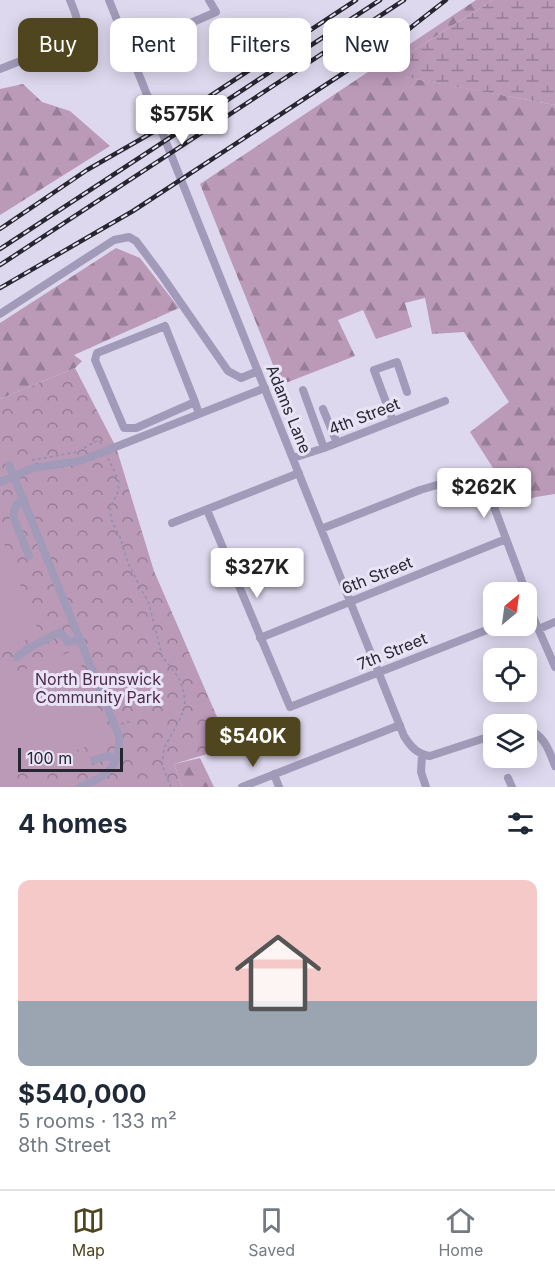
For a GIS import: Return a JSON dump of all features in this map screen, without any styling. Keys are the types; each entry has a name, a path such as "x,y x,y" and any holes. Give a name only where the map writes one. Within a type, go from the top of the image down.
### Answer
{"street":[{"path":"0,69 73,40 77,34 78,24 70,0"},
{"name":"Adams Lane","path":"109,0 378,673 408,742 422,755"},
{"path":"197,20 216,12 209,0"},
{"path":"0,314 114,240 129,237 136,242 160,273 228,371 241,378 258,371"},
{"path":"195,402 136,428 124,428 95,360 97,353 165,326 195,402 199,414"},
{"path":"393,421 374,370 397,362 407,392"},
{"path":"0,482 33,468 80,461 265,388"},
{"path":"303,390 324,448"},
{"name":"4th Street","path":"293,458 445,401"},
{"path":"323,409 337,443"},
{"path":"9,465 116,726 119,744 116,760 104,776 80,787"},
{"path":"321,529 420,490 481,472 522,582"},
{"path":"172,523 299,473"},
{"path":"24,499 16,505 13,516 29,556"},
{"path":"207,510 260,638"},
{"name":"6th Street","path":"260,638 506,539"},
{"path":"555,622 538,629 555,667"},
{"path":"17,657 60,632 68,642 81,640"},
{"name":"7th Street","path":"260,638 290,707 483,632"},
{"path":"242,787 400,725"},
{"path":"537,734 542,738 555,766"},
{"path":"426,787 421,772 422,755 440,754 483,739"},
{"path":"94,760 108,756 116,760"},
{"path":"274,774 279,787"}],"path":[{"path":"62,455 78,452 98,440 102,442 103,447"},
{"path":"107,455 119,482 118,492 110,508 111,519 120,537 128,563 149,604 162,656 179,678 184,693 185,706 181,717 164,748 164,771 171,787"},
{"path":"116,726 132,721"}],"green space":[{"path":"476,0 493,0 410,52 410,44"},
{"path":"493,0 555,0 555,105 404,77 404,72 410,72 410,52"},
{"path":"368,72 405,72 405,77 555,105 555,494 536,497 509,507 493,468 470,432 509,402 464,332 432,334 425,298 405,303 412,327 376,339 363,310 338,320 355,356 283,384 280,382 200,184"},
{"path":"23,84 42,102 70,111 110,146 0,215 0,89"},
{"path":"116,248 140,258 179,308 74,355 82,361 75,368 0,399 0,323"},
{"name":"North Brunswick Community Park","path":"75,368 116,447 154,571 230,747 174,764 182,787 0,787 0,399"},
{"path":"0,533 40,635 0,650"},
{"path":"75,650 109,738 0,780 0,679"},
{"path":"200,758 214,787 182,787 174,764"}],"railway":[{"path":"0,229 87,170 169,123 356,0"},
{"path":"0,249 380,0"},
{"path":"0,265 404,0"},
{"path":"0,288 133,211 400,36 446,0"}]}
